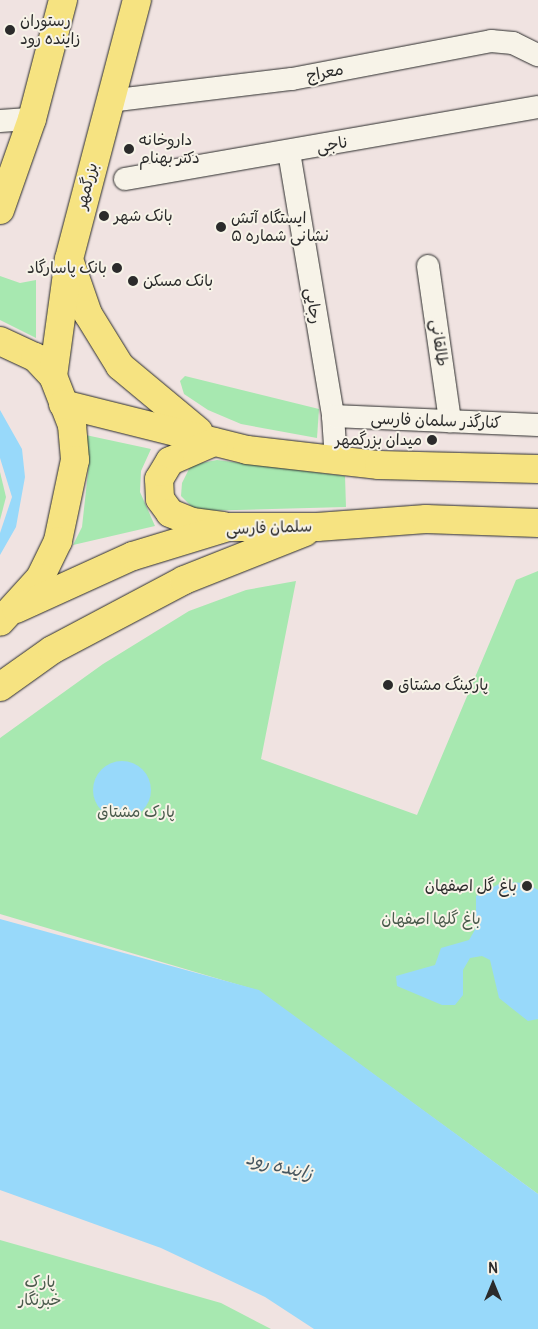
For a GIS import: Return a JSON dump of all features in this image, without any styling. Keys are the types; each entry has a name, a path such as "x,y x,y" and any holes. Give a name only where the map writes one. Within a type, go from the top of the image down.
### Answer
{"main road":[{"path":"0,210 32,119 63,0"},
{"name":"بزرگمهر","path":"53,376 69,260 136,0"},
{"path":"69,260 88,314 120,366 166,408 214,442"},
{"path":"0,341 35,357 53,376 72,425 75,460 69,502 40,578 8,615"},
{"path":"64,404 214,442 336,460 538,469"},
{"path":"214,442 170,461 159,479 160,499 170,513 192,522 228,527"},
{"name":"سلمان فارسی","path":"8,615 134,556 228,527 317,527 426,518 538,523"},
{"path":"0,687 52,650 184,580 317,527"}],"street":[{"name":"معراج","path":"109,101 292,79 491,41 513,44 538,55"},
{"name":"ناجی","path":"125,180 538,108"},
{"path":"0,121 32,119"},
{"name":"رجایی","path":"289,152 325,389 334,416 336,460"},
{"name":"طالقانی","path":"428,266 450,420"},
{"name":"کنارگذر سلمان فارسی","path":"334,416 538,425"}],"green space":[{"path":"0,276 20,283 36,280 36,338 0,320"},
{"path":"185,376 319,409 317,438 241,424 208,410 184,394 180,381"},
{"path":"81,434 151,449 141,471 140,492 155,526 73,545 82,527 89,463"},
{"path":"217,460 345,476 346,507 196,511 181,496 182,483 191,465"},
{"path":"0,472 6,497 0,520"},
{"name":"پارک مشتاق","path":"538,571 538,1194 259,991 0,914 0,738 103,664 189,611 246,590 296,581 261,759 417,815 516,580"},
{"name":"پارک خبرنگار","path":"0,1240 221,1303 271,1329 0,1329"}],"water":[{"path":"0,410 22,449 25,477 16,527 0,555 0,533 12,497 0,458"},
{"path":"116,761 128,761 143,769 151,784 151,796 143,811 128,819 116,819 101,811 93,796 93,784 101,769"},
{"path":"503,882 527,883 538,890 538,1019 528,1021 499,998 490,960 482,956 470,958 463,970 463,995 455,1005 442,1005 397,986 396,976 435,965 441,948 469,940 476,928 476,896"},
{"name":"زاینده رود","path":"0,919 259,990 538,1194 538,1329 314,1329 265,1297 161,1248 0,1190"}],"place":[{"name":"رستوران زاینده رود","path":"10,30"},
{"name":"داروخانه دکتر بهنام","path":"129,149"},
{"name":"بانک شهر","path":"104,216"},
{"name":"ایستگاه آتش نشانی شماره ۵","path":"221,227"},
{"name":"بانک پاسارگاد","path":"117,268"},
{"name":"بانک مسکن","path":"133,281"},
{"name":"میدان بزرگمهر","path":"432,440"},
{"name":"پارکینگ مشتاق","path":"388,685"},
{"name":"باغ گل اصفهان","path":"527,886"}],"park label":[{"name":"باغ گلها اصفهان","path":"431,919"}]}
